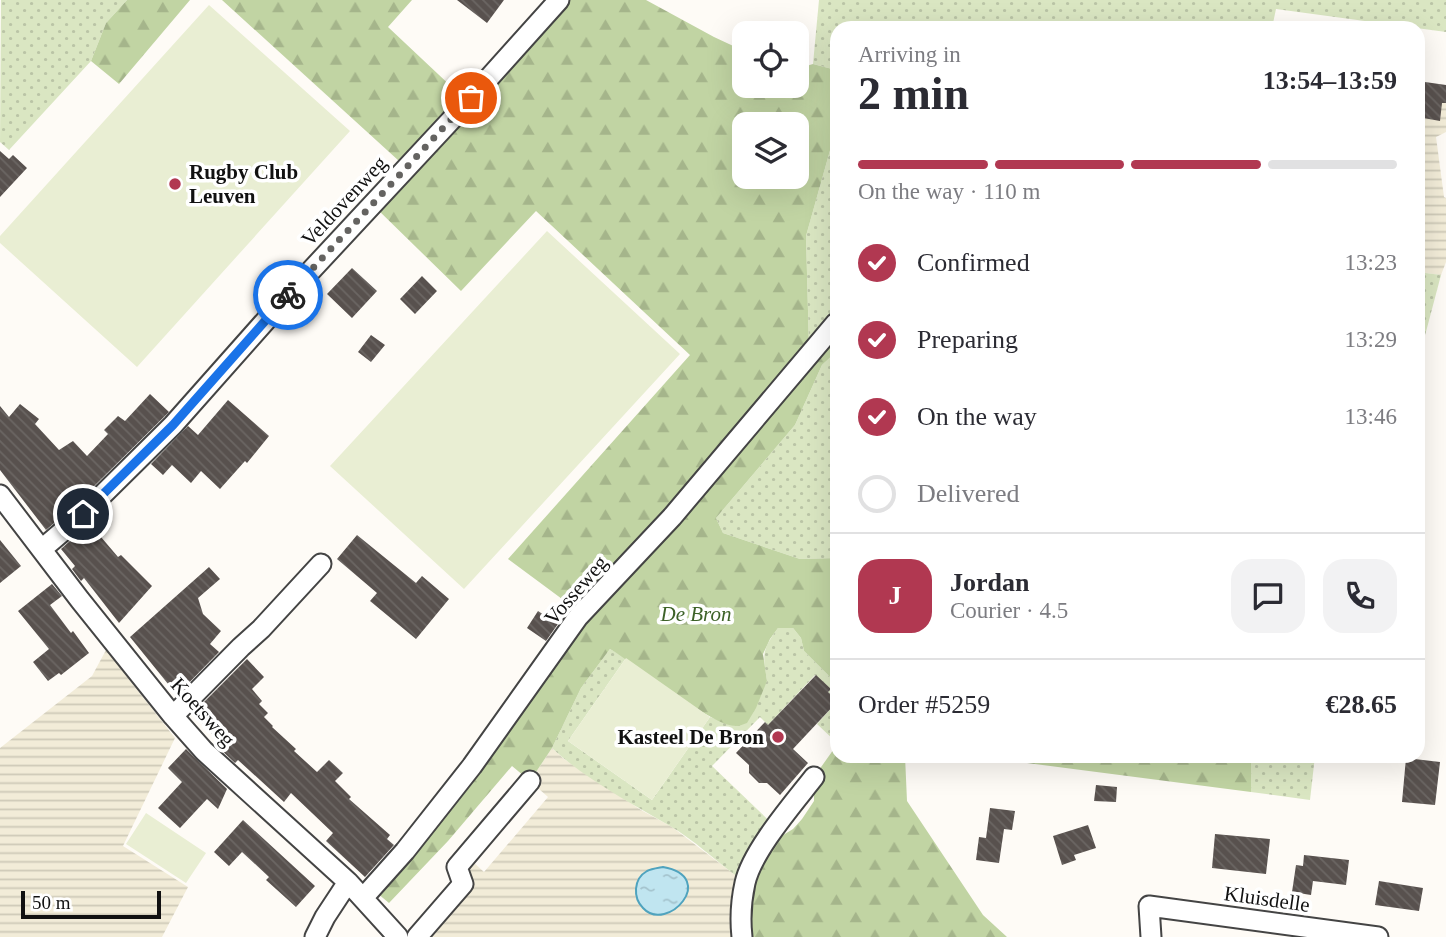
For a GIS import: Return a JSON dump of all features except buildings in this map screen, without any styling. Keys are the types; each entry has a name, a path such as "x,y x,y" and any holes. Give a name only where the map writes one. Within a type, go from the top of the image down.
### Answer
{"street":[{"name":"Veldovenweg","path":"42,550 83,514 173,425 559,0"},
{"name":"Vosseweg","path":"363,898 405,851 472,766 578,617 672,517 830,330"},
{"name":"Koetsweg","path":"0,495 80,600 204,751 348,882 398,937"},
{"path":"173,716 261,629 321,564"},
{"path":"742,937 740,918 746,880 760,851 814,777"},
{"path":"416,937 463,884 457,867 530,781"},
{"path":"315,937 348,882"},
{"name":"Kluisdelle","path":"1151,937 1149,906 1378,937"}],"shaded area":[{"path":"1425,101 1446,103 1446,132 1436,137 1446,198 1446,262 1441,275 1425,273"},
{"path":"106,650 175,738 123,846 188,887 162,937 0,937 0,748 92,676"},
{"path":"552,748 564,759 641,810 672,827 739,878 750,937 426,937 465,869 472,861 484,872 548,797 530,781"}],"green space":[{"path":"1,0 127,0 106,23 91,61 9,150 0,142"},
{"path":"127,0 190,0 119,84 91,61 106,23"},
{"name":"De Bron","path":"222,0 412,0 388,27 472,106 569,0 646,0 732,45 732,98 809,98 809,65 830,68 830,150 806,236 809,348 830,335 830,358 822,365 795,425 716,518 723,533 800,559 830,558 830,677 804,651 801,638 793,628 778,628 763,654 767,681 756,708 747,723 736,726 725,724 693,706 610,649 581,688 552,748 530,781 512,766 448,841 389,903 377,893 585,616 508,559 690,355 536,211 461,291 375,207 399,161"},
{"path":"819,0 1446,0 1446,32 1425,29 1425,21 1365,21 1276,9 1273,21 830,21 830,68 813,64"},
{"name":"Rugby Club Leuven","path":"209,5 350,131 137,367 0,243 0,236"},
{"path":"830,150 830,322 809,348 806,236"},
{"path":"547,231 680,354 464,589 330,466"},
{"path":"1425,273 1441,275 1425,336"},
{"path":"830,358 830,558 800,559 723,533 716,518 795,425 822,365"},
{"path":"778,628 793,628 801,638 804,651 830,677 830,688 815,675 768,725 760,717 712,766 784,835 767,845 739,878 688,838 594,780 552,748 581,688 610,649 626,658 568,741 652,800 710,717 735,726 767,681 765,653"},
{"path":"626,658 710,717 652,800 568,741"},
{"path":"830,710 830,736 817,724"},
{"path":"830,754 830,763 905,763 907,801 983,915 1007,937 750,937 752,880 767,845 793,829 814,801 814,777"},
{"path":"1027,763 1251,763 1251,792"},
{"path":"1251,763 1314,763 1310,800 1251,792"},
{"path":"146,813 206,853 186,883 126,844"}],"water":[{"path":"663,867 679,873 687,881 688,891 675,909 664,914 653,914 643,908 637,899 637,884 642,874"}],"way so far":[{"path":"288,295 471,98"}],"place":[{"name":"Rugby Club Leuven","path":"175,184"},
{"name":"Kasteel De Bron","path":"778,737"}],"route":[{"path":"83,514 173,425 288,295"}]}
